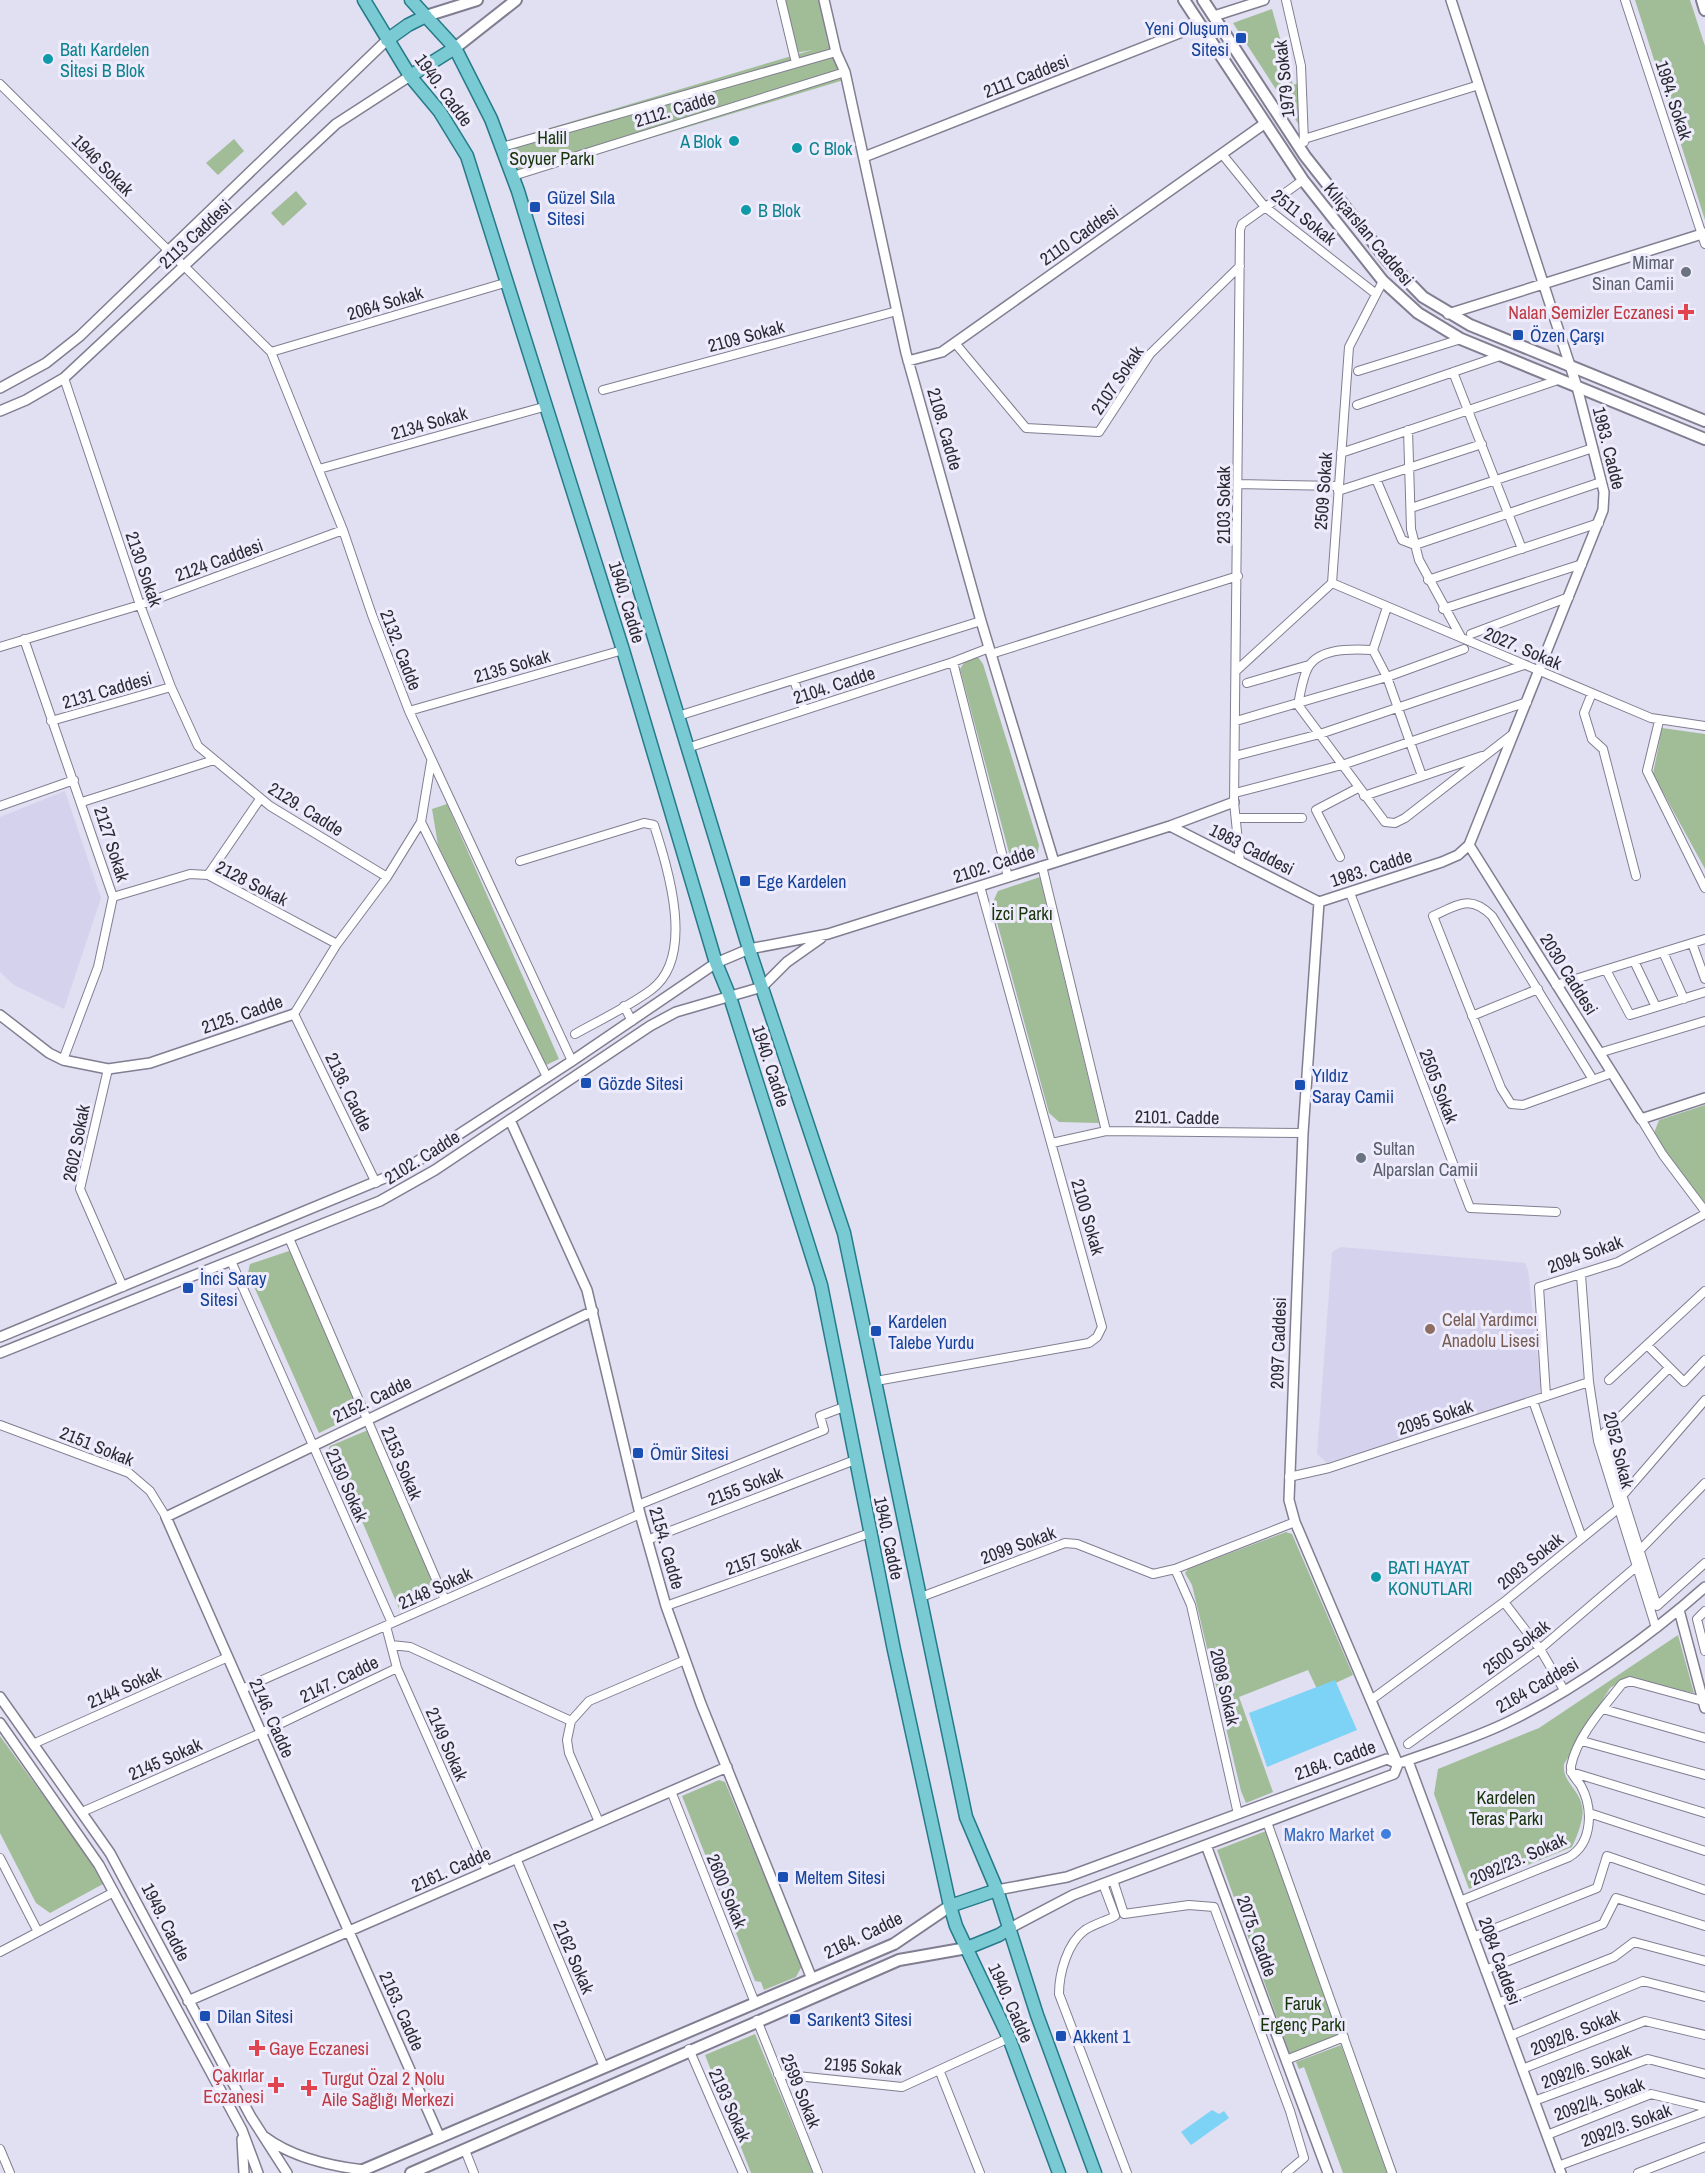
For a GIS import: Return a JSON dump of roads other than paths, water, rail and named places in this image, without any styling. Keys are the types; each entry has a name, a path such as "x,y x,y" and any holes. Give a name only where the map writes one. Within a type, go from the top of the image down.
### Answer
{"main road":[{"name":"1940. Cadde","path":"364,0 410,76 446,119 467,156 508,282 623,650 716,963 730,997 821,1285 870,1533 950,1906 1009,2038 1059,2173"},
{"name":"1940. Cadde","path":"411,0 455,48 479,92 513,176 749,949 844,1233 966,1817 997,1890 1037,2015 1095,2173"},
{"path":"387,40 426,16 477,0"},
{"path":"410,76 455,48 516,0"},
{"name":"Kılıçarslan Caddesi","path":"1184,0 1303,180 1383,281 1418,313 1461,339 1705,439"},
{"name":"Kılıçarslan Caddesi","path":"1203,0 1305,156 1388,260 1423,297 1448,314 1570,369 1705,422"},
{"path":"1702,0 1705,10"},
{"path":"1200,25 1214,16"},
{"name":"2164. Cadde","path":"360,2172 894,1944 950,1906 997,1890"},
{"name":"2164. Cadde","path":"411,2173 689,2049 899,1960 967,1948 1010,1928"}],"street":[{"path":"781,0 796,63"},
{"name":"2108. Cadde","path":"824,0 836,52 845,72 908,361 981,621 1054,862"},
{"path":"1214,16 1264,0"},
{"name":"1979 Sokak","path":"1286,0 1301,66 1305,156"},
{"name":"1983. Cadde","path":"1319,902 1450,859 1469,845 1599,523 1605,501 1577,387 1451,0"},
{"name":"1984. Sokak","path":"1625,0 1704,237"},
{"name":"2111 Caddesi","path":"864,157 1200,25"},
{"name":"2113 Caddesi","path":"0,388 46,363 80,336 387,40"},
{"name":"2112. Cadde","path":"502,147 836,52"},
{"name":"2112. Cadde","path":"513,176 845,72"},
{"name":"2113 Caddesi","path":"0,411 26,400 64,378 336,124 410,76"},
{"name":"1946 Sokak","path":"0,84 184,267"},
{"path":"1304,139 1479,85"},
{"name":"2110 Caddesi","path":"908,361 940,353 1264,124"},
{"name":"2511 Sokak","path":"1222,154 1265,207 1376,294"},
{"name":"2103 Sokak","path":"1240,862 1235,797 1235,756 1240,227 1303,180"},
{"path":"1448,314 1704,237"},
{"name":"2107 Sokak","path":"955,343 1026,428 1099,432 1150,354 1240,266"},
{"name":"2132. Cadde","path":"184,267 271,352 343,530 372,615 409,711 572,1061"},
{"name":"2509 Sokak","path":"1332,584 1349,344 1383,281"},
{"name":"2064 Sokak","path":"271,352 508,282"},
{"name":"2109 Sokak","path":"603,390 897,310"},
{"path":"1358,371 1461,339"},
{"path":"1357,405 1500,356"},
{"path":"1453,372 1522,549"},
{"name":"2130 Sokak","path":"64,378 140,605 171,687 198,746 214,760"},
{"path":"1341,453 1558,380"},
{"name":"2134 Sokak","path":"319,469 547,406"},
{"path":"1408,430 1415,545 1428,580 1462,638"},
{"path":"1238,484 1339,489 1482,444"},
{"path":"1411,508 1593,448"},
{"path":"1376,479 1402,540 1406,544 1415,545 1601,482"},
{"path":"1428,580 1599,523"},
{"name":"2124 Caddesi","path":"0,647 140,605 343,530"},
{"path":"1443,609 1582,564"},
{"name":"2104. Cadde","path":"687,748 953,662 1238,576"},
{"path":"1237,670 1332,584"},
{"name":"2027. Sokak","path":"1332,584 1659,721 1705,726"},
{"path":"1471,634 1569,597"},
{"path":"1387,607 1373,650 1388,677 1422,776"},
{"name":"2104. Cadde","path":"678,716 981,621"},
{"name":"2127 Sokak","path":"24,639 113,897 98,967 63,1060"},
{"path":"1236,721 1298,705 1388,677 1464,649"},
{"name":"2135 Sokak","path":"409,711 623,650"},
{"path":"1247,684 1310,665 1319,657 1333,652 1373,650"},
{"path":"953,662 1008,877"},
{"path":"1298,705 1310,665"},
{"path":"1235,756 1320,734 1524,665"},
{"path":"794,680 804,710"},
{"name":"2131 Caddesi","path":"51,721 171,687"},
{"path":"1592,693 1584,713 1592,739 1603,749 1636,876"},
{"path":"1235,797 1410,743 1527,702"},
{"path":"1298,705 1382,820 1395,823 1490,754 1514,733"},
{"path":"1659,721 1647,771 1705,888"},
{"path":"1364,796 1490,754"},
{"path":"82,802 214,760"},
{"name":"2129. Cadde","path":"214,760 260,799 387,877"},
{"name":"2125. Cadde","path":"0,1015 39,1046 63,1060 108,1069 150,1063 294,1014 337,944 387,877 421,822 431,762"},
{"path":"0,806 74,780"},
{"path":"1340,857 1316,810 1358,788"},
{"name":"2102. Cadde","path":"0,1337 404,1170 572,1061 716,963 749,949 828,934 1170,826 1235,797"},
{"path":"208,874 260,799"},
{"path":"1236,818 1302,818"},
{"path":"421,822 547,1077"},
{"path":"520,861 644,823 654,825 675,917 675,948 664,976 652,990 575,1034"},
{"name":"1983 Caddesi","path":"1170,826 1319,902"},
{"name":"2030 Caddesi","path":"1469,845 1641,1119"},
{"path":"1042,866 1106,1131"},
{"name":"2128 Sokak","path":"113,897 190,874 208,874 337,944"},
{"name":"2100 Sokak","path":"876,1381 1089,1343 1097,1338 1102,1322 980,886"},
{"name":"2505 Sokak","path":"1350,892 1470,1208 1556,1212"},
{"name":"2097 Caddesi","path":"1319,902 1303,1133 1289,1500 1294,1522 1371,1700 1403,1762"},
{"path":"1592,1078 1492,916 1481,905 1470,902 1459,904 1433,916 1501,1088 1511,1104 1524,1105 1592,1078 1611,1073"},
{"name":"2102. Cadde","path":"0,1353 380,1201 411,1185 676,1012 762,987 787,962 828,934"},
{"path":"1556,985 1705,939"},
{"path":"1692,943 1705,979"},
{"path":"1663,952 1684,999"},
{"path":"1634,961 1656,1007"},
{"path":"1606,970 1630,1015 1705,992"},
{"path":"1473,1016 1538,989"},
{"path":"624,1006 632,1021"},
{"name":"2136. Cadde","path":"294,1014 376,1183"},
{"path":"1599,1053 1705,1021"},
{"name":"2602 Sokak","path":"108,1069 80,1189 123,1287"},
{"path":"1705,1098 1641,1119 1663,1155 1705,1212"},
{"name":"2154. Cadde","path":"510,1120 576,1261 593,1311 646,1540 666,1606 726,1767 812,1979"},
{"name":"2101. Cadde","path":"1052,1143 1106,1131 1303,1133"},
{"name":"2094 Sokak","path":"1546,1396 1538,1292 1543,1285 1618,1262 1705,1212"},
{"name":"2153 Sokak","path":"289,1238 445,1600"},
{"name":"2150 Sokak","path":"231,1261 389,1624"},
{"name":"2052 Sokak","path":"1581,1275 1589,1382 1598,1441 1656,1628"},
{"path":"1609,1380 1705,1291"},
{"name":"2152. Cadde","path":"166,1517 593,1311"},
{"path":"1647,1345 1684,1382 1705,1360"},
{"path":"1670,1368 1603,1434 1657,1606 1705,1563"},
{"name":"2095 Sokak","path":"1289,1477 1329,1468 1589,1382"},
{"path":"1533,1401 1582,1538"},
{"path":"1623,1495 1705,1401"},
{"name":"2148 Sokak","path":"242,1689 445,1600 639,1509 824,1430 820,1416 844,1407"},
{"name":"2151 Sokak","path":"0,1425 129,1473 150,1491 166,1517"},
{"name":"2155 Sokak","path":"646,1540 855,1460"},
{"path":"1639,1551 1705,1483"},
{"name":"2093 Sokak","path":"1371,1700 1504,1602 1619,1508"},
{"name":"2146. Cadde","path":"166,1517 348,1931"},
{"name":"2099 Sokak","path":"921,1597 1065,1543 1077,1544 1149,1574 1175,1569 1294,1522"},
{"name":"2157 Sokak","path":"666,1606 870,1533"},
{"name":"2500 Sokak","path":"1408,1744 1540,1649 1637,1566"},
{"name":"2098 Sokak","path":"1175,1569 1191,1605 1239,1814"},
{"name":"2164 Caddesi","path":"1403,1762 1509,1722 1564,1690 1656,1628 1705,1587"},
{"path":"1504,1602 1540,1649 1564,1690"},
{"path":"1679,1611 1704,1705"},
{"path":"1705,1611 1697,1619 1705,1652"},
{"name":"2149 Sokak","path":"389,1624 391,1646 397,1668 487,1871"},
{"path":"391,1646 410,1647 571,1721"},
{"name":"2144 Sokak","path":"33,1744 228,1657"},
{"path":"599,1822 569,1753 567,1740 571,1721 589,1701 685,1660"},
{"name":"2147. Cadde","path":"261,1733 397,1668"},
{"path":"1571,1772 1582,1741 1603,1709 1626,1682 1704,1705"},
{"name":"1949. Cadde","path":"0,1697 82,1812 126,1880 188,2001 260,2133 287,2173"},
{"path":"1603,1709 1705,1738"},
{"name":"1949. Cadde","path":"0,1723 70,1821 114,1892 242,2130 258,2173"},
{"name":"2145 Sokak","path":"82,1812 261,1733"},
{"path":"1582,1741 1705,1775"},
{"name":"2164. Cadde","path":"997,1890 1067,1877 1387,1759 1403,1762 1394,1774 1103,1884 1054,1905 1010,1928"},
{"name":"2084 Caddesi","path":"1403,1762 1460,1901 1560,2170"},
{"name":"2161. Cadde","path":"188,2001 726,1767"},
{"path":"1571,1772 1582,1788 1589,1813 1705,1851"},
{"path":"1571,1772 1705,1813"},
{"name":"2600 Sokak","path":"671,1791 755,2003"},
{"path":"70,1821 82,1812"},
{"name":"2092/23. Sokak","path":"1460,1901 1574,1854 1585,1839 1589,1813"},
{"path":"1268,1822 1392,2173"},
{"name":"2075. Cadde","path":"1206,1845 1328,2173"},
{"path":"1473,1937 1597,1888 1607,1856 1705,1890"},
{"path":"0,1858 37,1930"},
{"name":"2162 Sokak","path":"516,1858 604,2067"},
{"path":"1113,1880 1120,1915"},
{"path":"1103,1884 1120,1915"},
{"path":"0,1952 37,1930 114,1892"},
{"path":"1485,1970 1605,1922 1616,1898 1705,1926"},
{"path":"1126,2173 1059,1994 1059,1977 1072,1945 1084,1930 1120,1915 1189,1905 1214,1907 1290,2111 1304,2158 1286,2173"},
{"name":"2163. Cadde","path":"348,1931 440,2138"},
{"path":"1498,2003 1614,1957 1629,1944 1639,1942 1705,1961"},
{"path":"1510,2036 1645,1981 1705,1997"},
{"name":"2599 Sokak","path":"757,2020 818,2173"},
{"name":"2092/8. Sokak","path":"1522,2069 1652,2020 1705,2035"},
{"path":"1286,2060 1344,2037"},
{"name":"2195 Sokak","path":"778,2074 902,2087 940,2072 1009,2038"},
{"name":"2193 Sokak","path":"689,2049 743,2173"},
{"name":"2092/6. Sokak","path":"1534,2101 1648,2059 1705,2074"},
{"path":"940,2072 980,2173"},
{"name":"2092/4. Sokak","path":"1547,2135 1647,2095 1662,2095 1705,2109"},
{"name":"2092/3. Sokak","path":"1560,2170 1705,2109"},
{"path":"242,2130 244,2173"},
{"path":"260,2133 293,2152 334,2167 360,2172"},
{"path":"1638,2173 1705,2147"},
{"path":"0,2149 10,2173"},
{"path":"465,2150 474,2173"}],"water":[{"path":"1335,1680 1357,1730 1267,1767 1249,1713"},
{"path":"1212,2110 1219,2114 1224,2111 1229,2118 1191,2145 1181,2132"}],"place":[{"name":"Yeni Oluşum Sitesi","path":"1241,38"},
{"name":"Batı Kardelen Sİtesi B Blok","path":"48,59"},
{"name":"A Blok","path":"734,141"},
{"name":"C Blok","path":"797,148"},
{"name":"Güzel Sıla Sitesi","path":"535,207"},
{"name":"B Blok","path":"746,210"},
{"name":"Mimar Sinan Camii","path":"1686,272"},
{"name":"Nalan Semizler Eczanesi","path":"1686,312"},
{"name":"Özen Çarşı","path":"1518,335"},
{"name":"Ege Kardelen","path":"745,881"},
{"name":"Gözde Sitesi","path":"586,1083"},
{"name":"Yıldız Saray Camii","path":"1300,1085"},
{"name":"Sultan Alparslan Camii","path":"1361,1158"},
{"name":"İnci Saray Sitesi","path":"188,1288"},
{"name":"Celal Yardımcı Anadolu Lisesi","path":"1430,1329"},
{"name":"Kardelen Talebe Yurdu","path":"876,1331"},
{"name":"Ömür Sitesi","path":"638,1453"},
{"name":"BATI HAYAT KONUTLARI","path":"1376,1577"},
{"name":"Makro Market","path":"1386,1834"},
{"name":"Meltem Sitesi","path":"783,1877"},
{"name":"Dilan Sitesi","path":"205,2016"},
{"name":"Sarıkent3 Sitesi","path":"795,2019"},
{"name":"Akkent 1","path":"1061,2036"},
{"name":"Gaye Eczanesi","path":"257,2048"},
{"name":"Çakırlar Eczanesi","path":"276,2085"},
{"name":"Turgut Özal 2 Nolu Aile Sağlığı Merkezi","path":"309,2088"}],"park label":[{"name":"Halil Soyuer Parkı","path":"552,147"},
{"name":"İzci Parkı","path":"1022,913"},
{"name":"Kardelen Teras Parkı","path":"1506,1807"},
{"name":"Faruk Ergenç Parkı","path":"1303,2013"}]}
